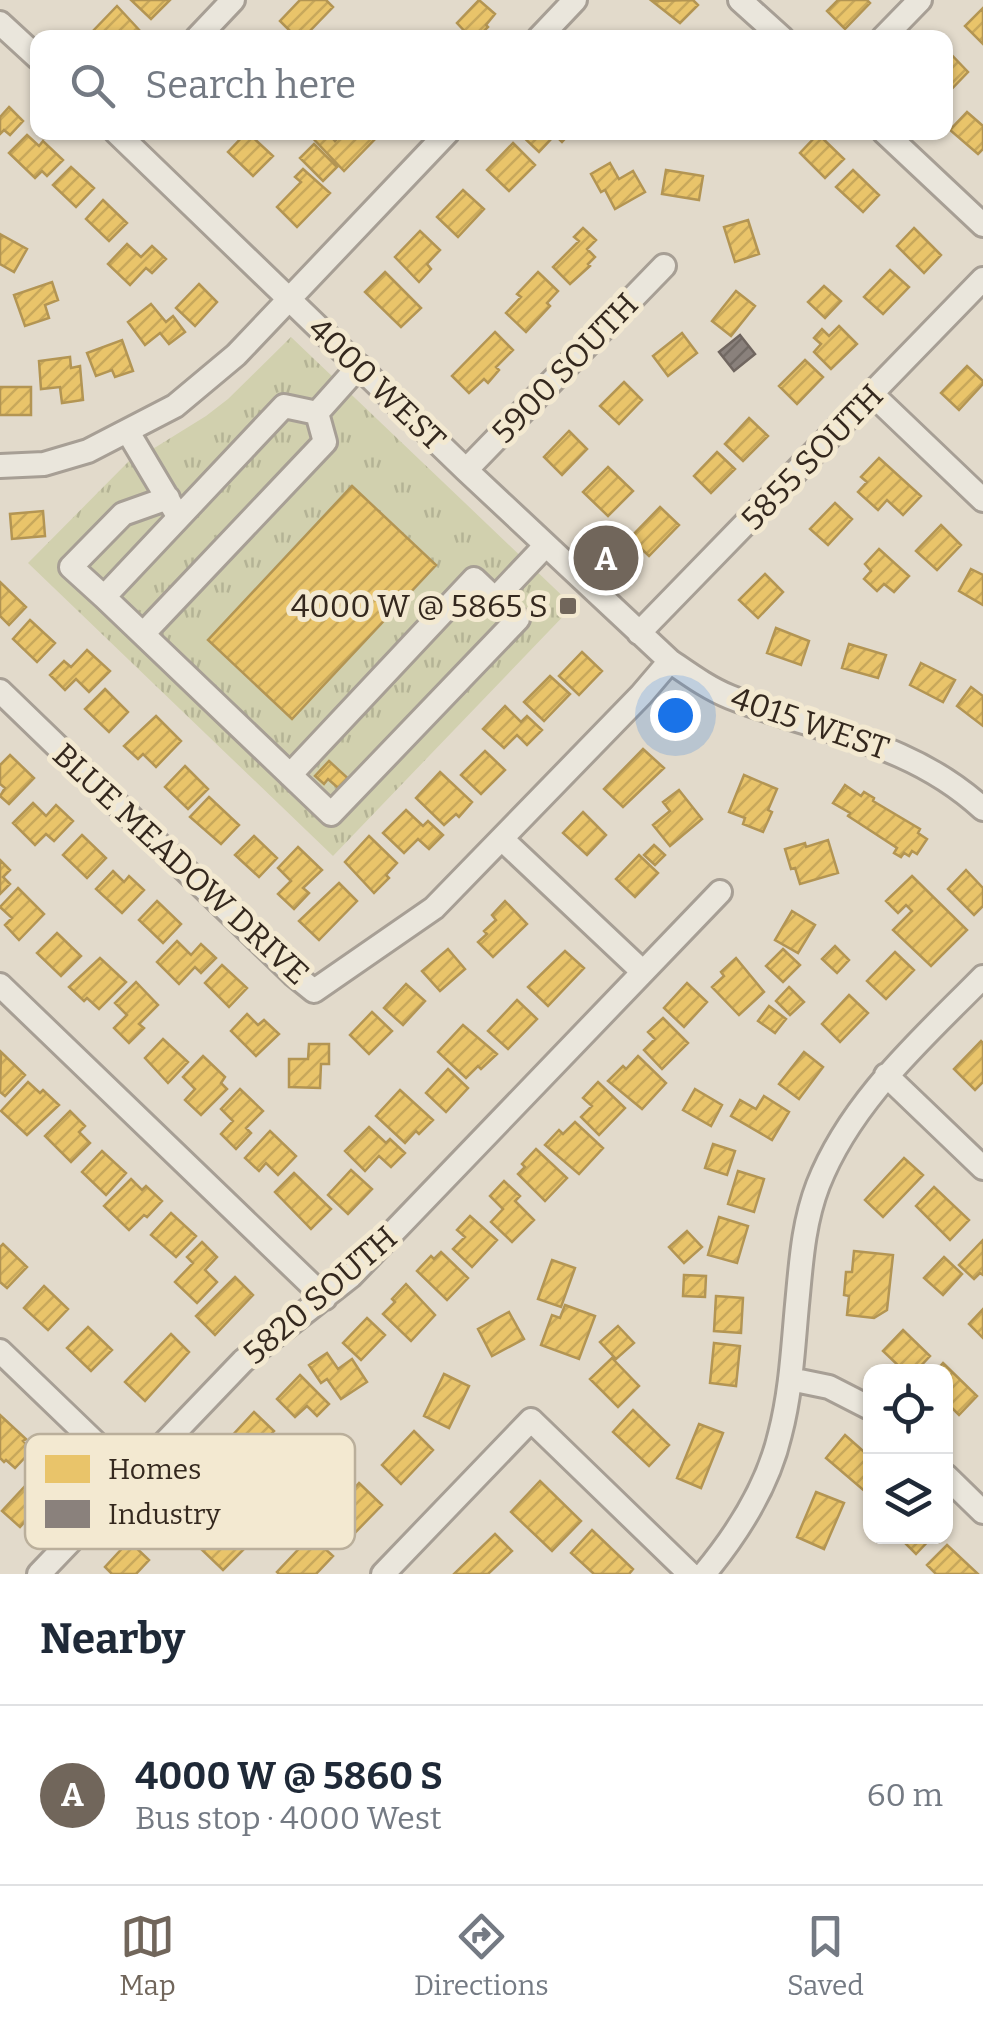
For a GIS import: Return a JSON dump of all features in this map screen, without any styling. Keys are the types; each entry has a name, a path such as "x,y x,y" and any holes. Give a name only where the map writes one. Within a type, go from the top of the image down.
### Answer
{"street":[{"path":"205,30 233,0"},
{"path":"547,30 575,0"},
{"path":"740,0 773,30"},
{"path":"891,30 920,0"},
{"path":"0,23 30,51"},
{"name":"4000 WEST","path":"124,140 639,634"},
{"path":"0,466 44,464 88,451 176,406 236,355 440,140"},
{"path":"893,140 983,225"},
{"name":"5900 SOUTH","path":"466,470 664,266"},
{"name":"5855 SOUTH","path":"639,634 983,279"},
{"path":"317,413 360,366"},
{"path":"872,394 983,500"},
{"path":"104,597 173,508 284,406 317,413"},
{"path":"143,634 325,442 317,413"},
{"path":"128,432 173,508"},
{"path":"173,508 123,514 71,567 331,814 518,619 474,579 290,775"},
{"path":"495,598 546,545"},
{"name":"4015 WEST","path":"639,634 696,680 726,696 880,746 928,768 983,809"},
{"name":"BLUE MEADOW DRIVE","path":"0,691 292,974 314,990 434,908 670,661"},
{"path":"502,839 643,972"},
{"name":"5820 SOUTH","path":"174,1434 243,1361 350,1276 720,892"},
{"path":"704,1574 738,1530 759,1491 780,1436 790,1379 804,1230 836,1146 886,1076 983,977"},
{"path":"0,984 325,1298"},
{"path":"886,1076 983,1168"},
{"path":"0,1351 86,1434"},
{"path":"790,1379 830,1387 863,1404"},
{"path":"383,1574 531,1420 690,1574"},
{"path":"953,1483 983,1512"},
{"name":"5820 SOUTH","path":"39,1574 63,1549"}],"green space":[{"path":"291,337 573,606 333,856 28,563 130,460 206,416"}],"building: Homes":[{"path":"131,0 170,0 151,19"},
{"path":"300,0 326,0 333,7 311,30 289,30 280,21"},
{"path":"479,0 495,14 485,30 464,30 457,23"},
{"path":"693,0 698,5 680,23 652,1"},
{"path":"838,0 870,3 845,29 827,11"},
{"path":"117,6 139,30 94,30"},
{"path":"983,8 983,44 965,26"},
{"path":"953,56 968,72 953,88"},
{"path":"9,107 23,121 10,135 4,130 0,134 0,117"},
{"path":"967,112 983,126 983,149 978,154 953,133 953,127"},
{"path":"27,135 39,146 43,141 63,160 47,176 42,171 35,178 9,153"},
{"path":"239,140 256,140 273,156 253,176 228,152"},
{"path":"315,140 374,140 344,171"},
{"path":"526,140 550,140 539,152"},
{"path":"812,140 824,140 844,159 825,178 800,153"},
{"path":"513,143 535,165 509,191 487,170"},
{"path":"314,144 337,167 323,181 300,158"},
{"path":"610,163 619,179 633,171 645,192 615,209 591,174"},
{"path":"71,167 94,188 76,207 53,185"},
{"path":"303,169 330,193 297,227 277,207 301,182 295,177"},
{"path":"666,170 703,176 699,200 662,194"},
{"path":"853,170 879,195 863,212 836,187"},
{"path":"463,190 484,209 458,237 437,217"},
{"path":"103,200 127,223 109,241 86,219"},
{"path":"748,220 759,254 735,262 724,227"},
{"path":"583,228 596,240 587,249 595,257 570,284 553,267 579,241 574,237"},
{"path":"914,228 941,255 924,273 897,246"},
{"path":"420,231 440,250 427,264 431,269 419,282 395,257"},
{"path":"0,234 27,249 14,272 0,264"},
{"path":"127,244 141,257 152,246 166,259 152,273 146,268 130,285 108,264"},
{"path":"890,270 909,287 883,314 864,297"},
{"path":"385,272 421,308 401,327 365,292"},
{"path":"538,272 558,291 526,332 506,313 521,297 517,294"},
{"path":"52,282 58,300 45,305 49,318 25,326 14,295"},
{"path":"199,284 217,302 195,326 176,308"},
{"path":"824,286 841,301 825,318 808,302"},
{"path":"736,291 755,306 731,336 712,321"},
{"path":"151,304 166,322 173,316 185,332 169,344 160,333 145,345 128,322"},
{"path":"839,326 857,344 831,369 814,352 821,344 814,338 822,329 829,336"},
{"path":"495,332 513,350 496,367 499,370 488,383 484,379 469,393 452,376"},
{"path":"682,333 697,353 668,376 653,356"},
{"path":"122,340 133,371 115,377 112,370 96,376 87,353"},
{"path":"70,357 71,368 80,366 83,400 62,403 60,387 41,389 39,361"},
{"path":"805,360 823,377 797,404 779,386"},
{"path":"967,366 983,384 959,410 941,393"},
{"path":"624,382 642,400 619,424 600,406"},
{"path":"0,387 31,387 31,415 0,415"},
{"path":"749,418 768,436 743,461 725,444"},
{"path":"569,431 587,449 562,475 544,457"},
{"path":"717,452 735,469 711,493 694,476"},
{"path":"879,458 921,496 903,515 887,500 878,510 858,492 867,482 861,477"},
{"path":"608,467 633,491 608,516 583,492"},
{"path":"352,486 436,565 292,719 208,640"},
{"path":"835,503 852,519 828,545 810,529"},
{"path":"660,507 679,525 649,556 630,538"},
{"path":"43,511 45,536 12,539 10,514"},
{"path":"941,525 961,545 937,570 916,551"},
{"path":"879,549 909,576 894,592 884,584 877,591 864,579 871,571 865,564"},
{"path":"971,569 983,575 983,605 959,591"},
{"path":"765,574 783,592 758,618 739,600"},
{"path":"0,582 26,607 9,625 0,616"},
{"path":"30,620 55,643 37,662 13,639"},
{"path":"776,628 809,641 801,665 767,653"},
{"path":"849,644 886,655 878,678 842,668"},
{"path":"87,650 110,671 89,692 76,679 65,690 50,675 64,661 71,667"},
{"path":"582,652 602,671 579,695 559,676"},
{"path":"921,663 955,680 943,702 910,685"},
{"path":"550,676 570,694 544,721 524,702"},
{"path":"971,687 983,696 983,726 957,706"},
{"path":"105,689 128,712 109,732 85,709"},
{"path":"505,706 521,722 527,716 542,730 527,745 517,735 504,748 483,729"},
{"path":"156,716 181,741 156,767 143,754 138,759 124,746"},
{"path":"643,749 664,768 623,807 604,789"},
{"path":"485,751 505,770 481,794 461,775"},
{"path":"10,755 34,778 9,804 0,796 5,788 0,784 0,765"},
{"path":"329,761 353,783 344,793 328,779 324,784 315,776"},
{"path":"185,766 208,789 188,809 165,787"},
{"path":"440,772 472,802 459,817 456,814 444,825 416,798"},
{"path":"744,775 777,789 763,832 743,824 745,818 729,812"},
{"path":"845,785 861,796 864,792 920,829 918,833 927,839 917,854 912,851 901,857 894,853 897,848 833,803"},
{"path":"679,790 702,819 670,846 653,825 670,811 663,802"},
{"path":"209,797 239,825 221,844 190,817"},
{"path":"33,803 46,816 56,805 73,821 54,841 46,834 35,845 13,823"},
{"path":"406,810 423,826 428,821 443,835 429,849 418,839 404,853 383,833"},
{"path":"583,812 606,835 587,855 563,833"},
{"path":"82,835 106,858 87,878 63,855"},
{"path":"254,836 277,858 259,877 235,855"},
{"path":"369,836 397,863 374,893 345,862"},
{"path":"828,840 838,873 800,884 785,849"},
{"path":"654,845 665,855 655,865 644,855"},
{"path":"298,847 322,870 303,888 309,893 294,909 278,894 291,881 278,868"},
{"path":"639,855 658,873 635,897 616,879"},
{"path":"0,860 10,870 3,877 10,884 0,894"},
{"path":"966,870 983,888 983,906 974,915 948,889"},
{"path":"113,871 124,882 129,876 144,890 122,913 96,889"},
{"path":"912,876 967,930 931,966 893,930 912,911 906,905 898,913 886,901"},
{"path":"339,883 357,901 319,940 299,921"},
{"path":"18,888 44,914 19,940 5,925 12,918 0,907"},
{"path":"157,901 181,924 163,943 139,920"},
{"path":"505,901 527,924 493,957 478,942 496,920 492,915"},
{"path":"792,911 815,925 798,953 775,940"},
{"path":"57,933 81,956 61,976 37,953"},
{"path":"177,941 191,955 201,944 216,958 201,973 195,967 179,984 157,962"},
{"path":"835,946 849,960 837,973 822,959"},
{"path":"448,949 465,969 440,991 422,971"},
{"path":"783,949 800,965 783,982 766,966"},
{"path":"565,951 584,968 548,1006 528,987"},
{"path":"895,952 914,970 886,999 867,981"},
{"path":"100,958 126,982 99,1009 69,987"},
{"path":"736,958 764,992 739,1015 712,987"},
{"path":"222,965 247,988 229,1007 205,983"},
{"path":"136,982 158,1005 139,1024 144,1028 129,1043 114,1028 127,1015 115,1003"},
{"path":"687,983 707,1002 684,1027 664,1008"},
{"path":"406,984 425,1001 403,1025 384,1008"},
{"path":"789,987 804,1002 790,1015 776,1001"},
{"path":"849,995 868,1013 840,1042 822,1024"},
{"path":"517,1000 537,1019 508,1049 488,1031"},
{"path":"769,1006 786,1019 775,1033 758,1021"},
{"path":"372,1012 392,1031 369,1054 350,1035"},
{"path":"247,1014 258,1025 264,1020 279,1034 256,1056 231,1031"},
{"path":"663,1018 688,1043 662,1069 644,1050 655,1039 648,1032"},
{"path":"463,1025 497,1054 466,1078 438,1052"},
{"path":"163,1039 188,1062 168,1083 145,1058"},
{"path":"981,1041 983,1082 975,1090 954,1069"},
{"path":"309,1044 329,1044 329,1064 321,1064 320,1088 289,1087 289,1059 308,1059"},
{"path":"1,1052 25,1075 5,1096 0,1092"},
{"path":"804,1052 823,1067 799,1099 779,1084"},
{"path":"203,1056 225,1077 221,1083 227,1089 201,1115 185,1100 195,1089 183,1077"},
{"path":"638,1056 666,1083 642,1109 608,1081"},
{"path":"448,1069 468,1088 446,1112 426,1093"},
{"path":"28,1082 59,1105 27,1135 1,1111"},
{"path":"598,1082 625,1108 599,1135 581,1117 592,1106 583,1098"},
{"path":"240,1089 263,1111 246,1128 251,1133 236,1149 221,1134 233,1121 221,1109"},
{"path":"695,1089 722,1105 711,1126 683,1110"},
{"path":"400,1090 433,1120 405,1143 376,1116"},
{"path":"764,1096 789,1112 772,1140 731,1116 740,1100 756,1109"},
{"path":"70,1111 85,1126 79,1132 90,1143 71,1162 45,1136"},
{"path":"575,1122 603,1148 579,1174 545,1145 559,1130 563,1134"},
{"path":"369,1127 386,1143 390,1139 405,1153 391,1167 379,1156 365,1171 345,1151"},
{"path":"270,1131 296,1156 278,1175 266,1163 259,1171 245,1158"},
{"path":"713,1144 735,1151 727,1175 705,1168"},
{"path":"536,1149 567,1178 545,1201 518,1174"},
{"path":"102,1151 126,1173 106,1195 82,1172"},
{"path":"904,1158 923,1175 883,1217 865,1200"},
{"path":"351,1170 372,1189 348,1214 328,1195"},
{"path":"738,1171 764,1179 754,1212 728,1204"},
{"path":"294,1173 331,1209 311,1229 275,1192"},
{"path":"131,1179 162,1201 129,1230 104,1206"},
{"path":"504,1181 520,1196 515,1201 534,1220 512,1242 491,1222 503,1209 490,1196"},
{"path":"934,1187 969,1220 950,1240 916,1206"},
{"path":"171,1213 196,1236 176,1257 151,1235"},
{"path":"470,1216 497,1240 472,1267 453,1249 465,1237 457,1230"},
{"path":"719,1217 748,1226 737,1263 708,1255"},
{"path":"687,1231 702,1247 684,1263 669,1247"},
{"path":"983,1240 983,1275 980,1273 974,1279 959,1265"},
{"path":"202,1242 217,1257 205,1270 217,1282 197,1303 175,1282 193,1263 187,1257"},
{"path":"3,1244 27,1267 7,1288 0,1282"},
{"path":"854,1251 893,1255 887,1310 874,1318 847,1315 846,1272 852,1272"},
{"path":"441,1252 468,1278 447,1300 417,1271 431,1256 434,1259"},
{"path":"944,1257 962,1274 943,1295 924,1278"},
{"path":"552,1260 575,1268 561,1307 538,1299"},
{"path":"684,1275 706,1276 705,1297 683,1296"},
{"path":"235,1277 253,1295 215,1335 196,1316"},
{"path":"406,1284 435,1315 411,1341 383,1314"},
{"path":"44,1286 68,1309 48,1330 24,1308"},
{"path":"716,1296 743,1298 741,1333 714,1331"},
{"path":"565,1305 595,1316 579,1359 541,1345 552,1315 560,1318"},
{"path":"983,1309 983,1338 969,1324"},
{"path":"509,1312 524,1339 492,1356 478,1329"},
{"path":"367,1318 385,1335 361,1360 343,1343"},
{"path":"618,1326 634,1343 616,1359 600,1342"},
{"path":"88,1327 112,1350 91,1371 67,1348"},
{"path":"903,1330 930,1356 922,1364 897,1364 883,1351"},
{"path":"171,1334 189,1352 145,1401 125,1382"},
{"path":"714,1343 740,1346 736,1386 710,1383"},
{"path":"327,1353 338,1369 352,1359 367,1382 341,1399 327,1379 321,1383 309,1365"},
{"path":"612,1358 639,1386 618,1407 590,1379"},
{"path":"953,1373 977,1396 959,1415 953,1409"},
{"path":"444,1374 469,1386 449,1428 424,1416"},
{"path":"300,1375 329,1404 317,1416 307,1406 295,1417 277,1399"},
{"path":"633,1410 669,1445 649,1466 613,1432"},
{"path":"254,1412 274,1431 271,1434 234,1434"},
{"path":"0,1415 25,1438 25,1457 15,1468 0,1458"},
{"path":"699,1424 723,1433 701,1488 677,1478"},
{"path":"414,1431 433,1450 401,1484 382,1465"},
{"path":"845,1435 863,1451 863,1490 826,1458"},
{"path":"540,1481 581,1521 552,1551 511,1512"},
{"path":"359,1483 382,1505 355,1533 355,1487"},
{"path":"25,1486 25,1522 20,1527 2,1511"},
{"path":"816,1492 844,1503 824,1549 797,1537"},
{"path":"592,1530 633,1569 629,1574 594,1574 571,1553"},
{"path":"495,1534 512,1551 488,1574 454,1574"},
{"path":"906,1544 925,1544 916,1554"},
{"path":"947,1545 978,1574 936,1574 927,1565"},
{"path":"122,1549 137,1549 149,1560 136,1574 112,1574 105,1567"},
{"path":"201,1549 244,1549 223,1570"},
{"path":"299,1549 325,1549 333,1556 316,1574 277,1572"}],"building: Industry":[{"path":"740,335 755,354 734,371 719,352"}],"place":[{"name":"4000 W @ 5860 S","path":"606,558"},
{"name":"4000 W @ 5865 S","path":"568,606"}]}
